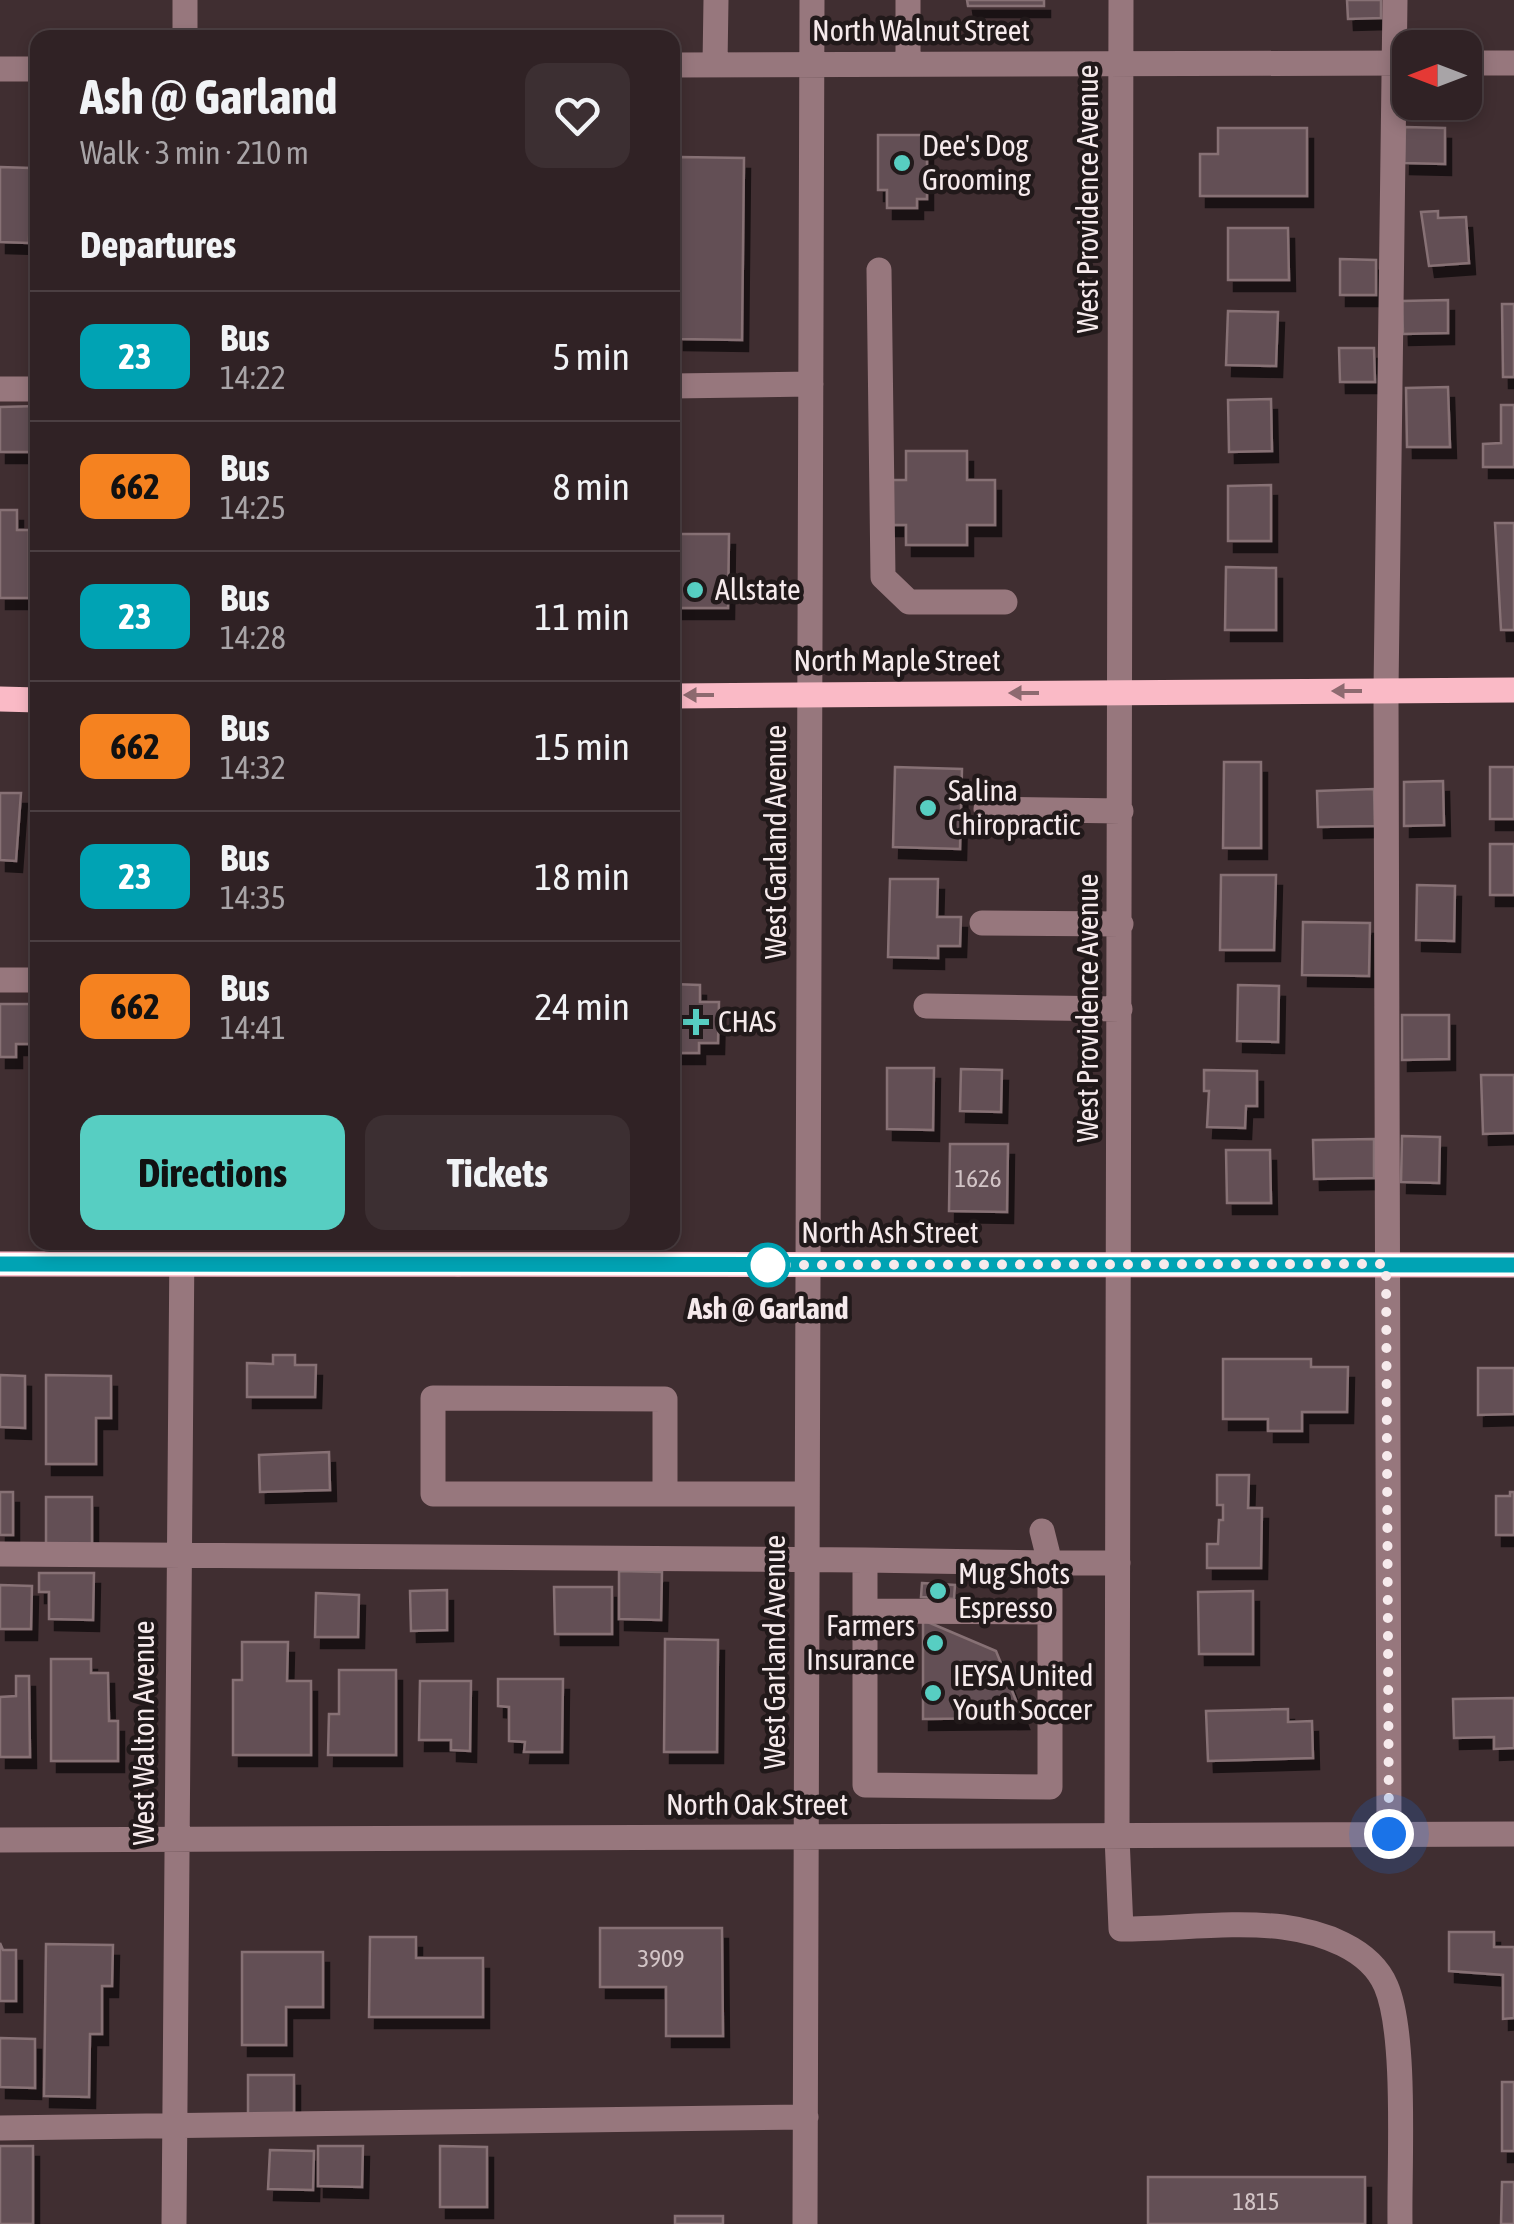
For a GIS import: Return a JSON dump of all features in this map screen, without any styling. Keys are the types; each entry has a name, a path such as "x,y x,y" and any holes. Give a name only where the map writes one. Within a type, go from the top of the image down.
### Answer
{"main road":[{"name":"North Maple Street","path":"680,696 1514,690"},
{"path":"0,700 30,700"},
{"name":"North Ash Street","path":"0,1264 182,1253 458,1253 807,1265 1514,1265"}],"street":[{"path":"185,0 185,30"},
{"path":"715,64 716,0"},
{"name":"West Garland Avenue","path":"805,2224 812,0"},
{"path":"908,0 908,64"},
{"name":"West Providence Avenue","path":"1121,0 1117,1837 1121,1929 1283,1927 1322,1936 1357,1951 1375,1970 1386,1985 1396,2032 1400,2224"},
{"path":"1395,0 1398,30"},
{"path":"1482,63 1514,63"},
{"name":"North Walnut Street","path":"680,65 1392,64"},
{"path":"0,69 30,69"},
{"path":"1389,1834 1386,691 1401,120"},
{"path":"879,270 883,577 909,602 1006,602"},
{"path":"680,386 810,384"},
{"path":"0,388 30,389"},
{"path":"986,809 1121,811"},
{"path":"982,923 1121,924"},
{"path":"0,980 30,980"},
{"path":"926,1006 1120,1008"},
{"name":"West Walton Avenue","path":"174,2224 176,1556 182,1253"},
{"path":"665,1494 665,1399 433,1398 433,1494 665,1494 808,1494"},
{"path":"865,1560 865,1785 1050,1787 1050,1563 1042,1531"},
{"path":"0,1554 1118,1563"},
{"path":"865,1611 1050,1612"},
{"name":"North Oak Street","path":"0,1840 1514,1834"},
{"path":"0,2128 806,2117"}],"building":[{"path":"967,0 1044,0 1044,6 968,6"},
{"path":"1347,0 1381,0 1381,18 1348,19"},
{"path":"1405,127 1445,128 1445,164 1404,163"},
{"path":"1218,128 1307,128 1307,196 1200,196 1200,154 1218,154"},
{"name":"Dee's Dog Grooming","path":"878,135 927,135 927,199 917,199 917,208 887,208 887,190 878,190"},
{"path":"680,157 744,158 742,340 680,339"},
{"path":"0,167 30,168 29,243 0,242"},
{"path":"1438,211 1438,218 1466,217 1469,263 1429,266 1421,212"},
{"path":"1228,228 1288,228 1289,280 1228,280"},
{"path":"1340,259 1376,260 1376,295 1340,295"},
{"path":"1448,300 1448,333 1403,334 1402,301"},
{"path":"1502,304 1514,304 1514,377 1503,377"},
{"path":"1228,311 1278,312 1276,366 1226,365"},
{"path":"1339,348 1374,348 1375,382 1340,382"},
{"path":"1448,387 1450,447 1407,447 1406,388"},
{"path":"1271,399 1272,451 1229,452 1228,400"},
{"path":"1501,405 1514,405 1514,467 1483,467 1483,444 1501,443"},
{"path":"30,406 30,452 0,452 0,407"},
{"path":"906,451 967,451 967,480 995,480 995,525 967,525 967,545 906,545 906,525 885,525 885,480 906,480"},
{"path":"1271,485 1271,541 1228,541 1228,486"},
{"path":"0,510 17,510 17,530 29,530 29,598 0,598"},
{"path":"1495,523 1514,523 1514,630 1501,630"},
{"path":"680,534 729,534 728,608 680,608"},
{"path":"1226,567 1276,568 1276,630 1225,630"},
{"path":"1224,762 1261,762 1261,848 1223,848"},
{"name":"Salina Chiropractic","path":"895,767 962,769 960,849 893,847"},
{"path":"1490,767 1514,767 1514,819 1490,819"},
{"path":"1443,781 1444,825 1404,826 1404,782"},
{"path":"1374,789 1375,826 1318,827 1317,791"},
{"path":"0,793 21,793 16,861 0,860"},
{"path":"1490,844 1514,844 1514,895 1490,895"},
{"path":"1221,875 1276,875 1274,950 1220,950"},
{"path":"890,879 938,879 937,917 961,917 960,946 938,946 938,958 888,957"},
{"path":"1417,885 1455,886 1454,941 1416,940"},
{"path":"1303,922 1370,923 1369,976 1302,975"},
{"name":"CHAS","path":"680,984 700,985 700,1002 719,1002 718,1043 699,1043 699,1053 680,1053"},
{"path":"1238,985 1279,986 1278,1042 1237,1041"},
{"path":"0,1004 30,1004 30,1044 16,1044 16,1057 0,1057"},
{"path":"1402,1015 1449,1015 1449,1059 1402,1060"},
{"path":"887,1068 934,1068 933,1130 887,1129"},
{"path":"961,1069 1002,1070 1001,1112 960,1111"},
{"path":"1204,1070 1257,1071 1257,1106 1246,1106 1245,1128 1207,1127 1209,1091 1204,1091"},
{"path":"1481,1075 1514,1075 1514,1133 1483,1134"},
{"path":"1402,1136 1440,1137 1439,1183 1401,1182"},
{"path":"1374,1139 1374,1178 1314,1179 1313,1140"},
{"path":"950,1144 1008,1144 1007,1212 949,1211"},
{"path":"1226,1150 1270,1150 1271,1203 1227,1203"},
{"path":"273,1355 295,1355 295,1365 316,1365 315,1397 247,1397 247,1363 273,1364"},
{"path":"1223,1359 1311,1359 1311,1367 1348,1367 1347,1412 1302,1412 1302,1431 1268,1431 1268,1419 1223,1419"},
{"path":"1478,1368 1514,1368 1514,1414 1478,1415"},
{"path":"0,1375 25,1376 25,1428 0,1427"},
{"path":"46,1375 111,1376 111,1418 96,1418 96,1464 46,1464"},
{"path":"329,1452 330,1490 260,1492 259,1455"},
{"path":"1217,1475 1249,1475 1248,1508 1262,1508 1261,1568 1207,1568 1207,1544 1218,1544 1219,1520 1223,1520 1223,1505 1217,1505"},
{"path":"0,1492 13,1492 13,1535 0,1535"},
{"path":"1514,1492 1514,1535 1496,1535 1496,1496 1510,1496"},
{"path":"46,1497 92,1497 92,1544 46,1544"},
{"path":"619,1571 662,1572 661,1620 619,1619"},
{"path":"39,1573 94,1573 93,1620 49,1619 49,1592 39,1592"},
{"name":"Mug Shots Espresso","path":"922,1583 955,1585 954,1599 921,1597"},
{"path":"0,1585 32,1586 31,1629 0,1629"},
{"path":"554,1587 612,1587 612,1634 555,1634"},
{"path":"447,1590 447,1630 411,1631 410,1591"},
{"path":"1253,1591 1253,1654 1199,1654 1198,1592"},
{"path":"316,1593 359,1595 358,1637 315,1637"},
{"path":"923,1620 996,1651 1023,1718 923,1719"},
{"path":"665,1639 718,1640 717,1752 664,1752"},
{"path":"242,1642 288,1642 287,1681 311,1681 311,1755 233,1755 233,1680 242,1680"},
{"path":"51,1659 91,1659 91,1673 108,1673 109,1721 118,1721 118,1761 51,1761"},
{"path":"339,1670 396,1670 396,1755 328,1755 329,1714 339,1714"},
{"path":"16,1676 29,1676 30,1757 0,1757 0,1697 16,1696"},
{"path":"498,1679 563,1679 562,1752 524,1752 525,1742 509,1741 509,1707 498,1706"},
{"path":"420,1681 471,1681 470,1751 451,1750 451,1740 419,1740"},
{"path":"1514,1698 1514,1748 1494,1749 1494,1737 1454,1738 1453,1699"},
{"path":"1288,1709 1288,1722 1312,1721 1313,1758 1208,1761 1206,1711"},
{"path":"600,1928 722,1928 723,2036 666,2036 666,1987 600,1987"},
{"path":"1449,1932 1494,1932 1494,1947 1514,1947 1514,2018 1503,2019 1503,1975 1449,1971"},
{"path":"370,1937 416,1937 416,1958 483,1958 483,2017 369,2017"},
{"path":"0,1943 3,1950 16,1950 16,2001 0,2001"},
{"path":"46,1944 113,1945 112,1986 102,1986 102,2034 90,2034 89,2097 44,2096"},
{"path":"242,1952 323,1952 323,2007 286,2007 286,2045 242,2045"},
{"path":"0,2038 35,2039 35,2088 0,2087"},
{"path":"248,2075 294,2075 294,2116 248,2116"},
{"path":"1502,2082 1514,2082 1514,2151 1502,2151"},
{"path":"0,2146 33,2146 33,2224 0,2224"},
{"path":"318,2146 363,2146 362,2187 318,2186"},
{"path":"440,2146 487,2147 487,2207 440,2207"},
{"path":"270,2150 314,2151 313,2190 268,2189"},
{"path":"1148,2177 1365,2177 1365,2224 1148,2224"},
{"path":"1502,2182 1514,2182 1514,2224 1501,2224"},
{"path":"675,2216 723,2216 723,2224 675,2224"}],"bus line":[{"name":"23","path":"0,1264 1514,1265"}],"place":[{"name":"Dee's Dog Grooming","path":"902,163"},
{"name":"Allstate","path":"695,590"},
{"name":"Salina Chiropractic","path":"928,808"},
{"name":"CHAS","path":"696,1022"},
{"name":"Ash @ Garland","path":"768,1265"},
{"name":"Mug Shots Espresso","path":"938,1591"},
{"name":"Farmers Insurance","path":"935,1643"},
{"name":"IEYSA United Youth Soccer","path":"933,1693"}],"route":[{"path":"768,1265 1386,1264 1389,1834"}]}
